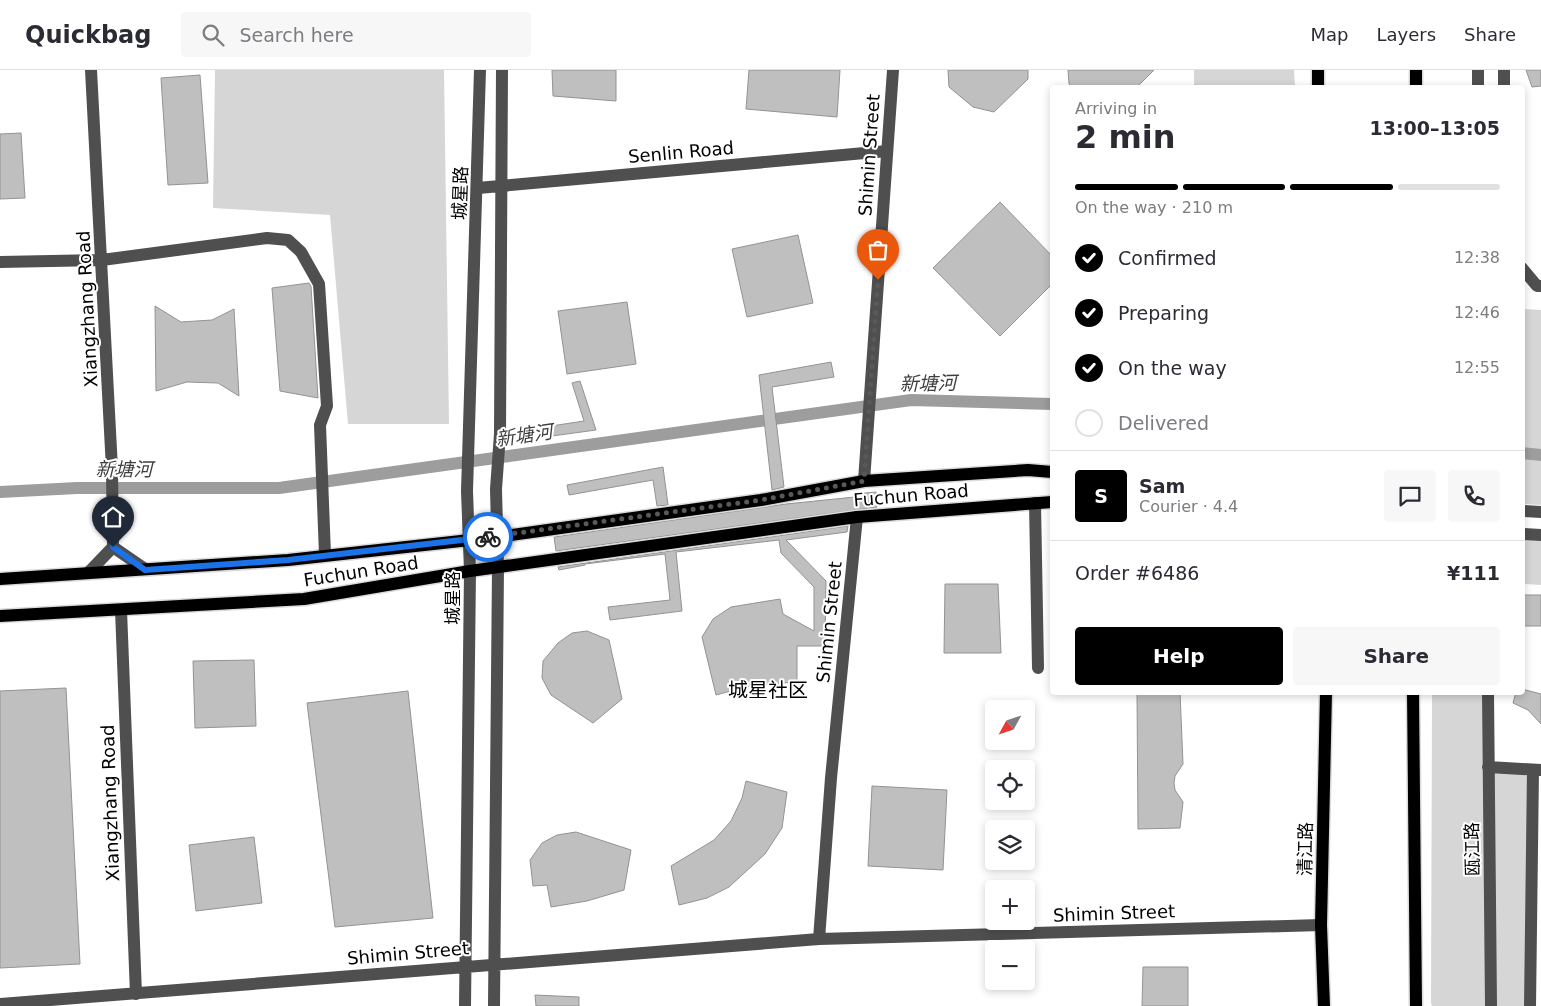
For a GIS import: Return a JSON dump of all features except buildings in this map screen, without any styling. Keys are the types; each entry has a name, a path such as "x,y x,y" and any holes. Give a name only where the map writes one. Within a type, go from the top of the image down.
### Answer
{"main road":[{"path":"1318,70 1318,85"},
{"path":"1416,70 1416,85"},
{"name":"Fuchun Road","path":"0,579 145,570 325,555 469,538 497,537 761,500 864,481 1028,470 1050,472"},
{"name":"Fuchun Road","path":"0,616 304,598 470,571 857,517 1050,502"},
{"name":"清江路","path":"1324,1006 1321,925 1326,695"},
{"path":"1413,695 1416,1006"}],"street":[{"name":"Xiangzhang Road","path":"91,70 112,469 113,547"},
{"name":"城星路","path":"466,1006 470,571 467,491 478,188 480,70"},
{"path":"494,1006 498,567 496,490 500,434 502,70"},
{"name":"Shimin Street","path":"864,481 893,70"},
{"path":"1478,70 1478,85"},
{"path":"1504,70 1504,85"},
{"name":"Senlin Road","path":"478,188 887,151"},
{"path":"0,262 102,260 267,238 288,240 301,252 319,284 327,406 320,425 325,555"},
{"path":"1525,272 1537,286 1541,286"},
{"path":"1035,503 1038,668"},
{"path":"1525,511 1541,512"},
{"name":"Shimin Street","path":"819,939 831,778 857,517"},
{"path":"1525,534 1541,535"},
{"path":"88,573 113,547 145,570"},
{"name":"Xiangzhang Road","path":"121,610 136,994"},
{"name":"瓯江路","path":"1488,695 1491,1006"},
{"path":"1488,767 1537,770 1530,1006"},
{"name":"Shimin Street","path":"0,1004 819,939 1321,925"},
{"path":"1531,938 1541,959"}],"shaded area":[{"path":"215,70 444,70 449,424 348,424 330,215 213,208"},
{"path":"1194,70 1294,70 1295,85 1194,85"},
{"path":"1525,309 1541,310 1541,505 1525,504"},
{"path":"1525,534 1541,535 1541,585 1525,584"},
{"path":"1432,695 1488,695 1488,767 1533,770 1530,1006 1432,1006"}],"waterway":[{"name":"新塘河","path":"0,492 77,488 279,488 911,400 1050,404"},
{"name":"新塘河","path":"1525,453 1541,455"}],"way so far":[{"path":"488,537 761,500 864,481 878,280"}],"district":[{"name":"城星社区","path":"768,690"}],"route":[{"path":"113,547 145,570 288,560 488,537"}]}
